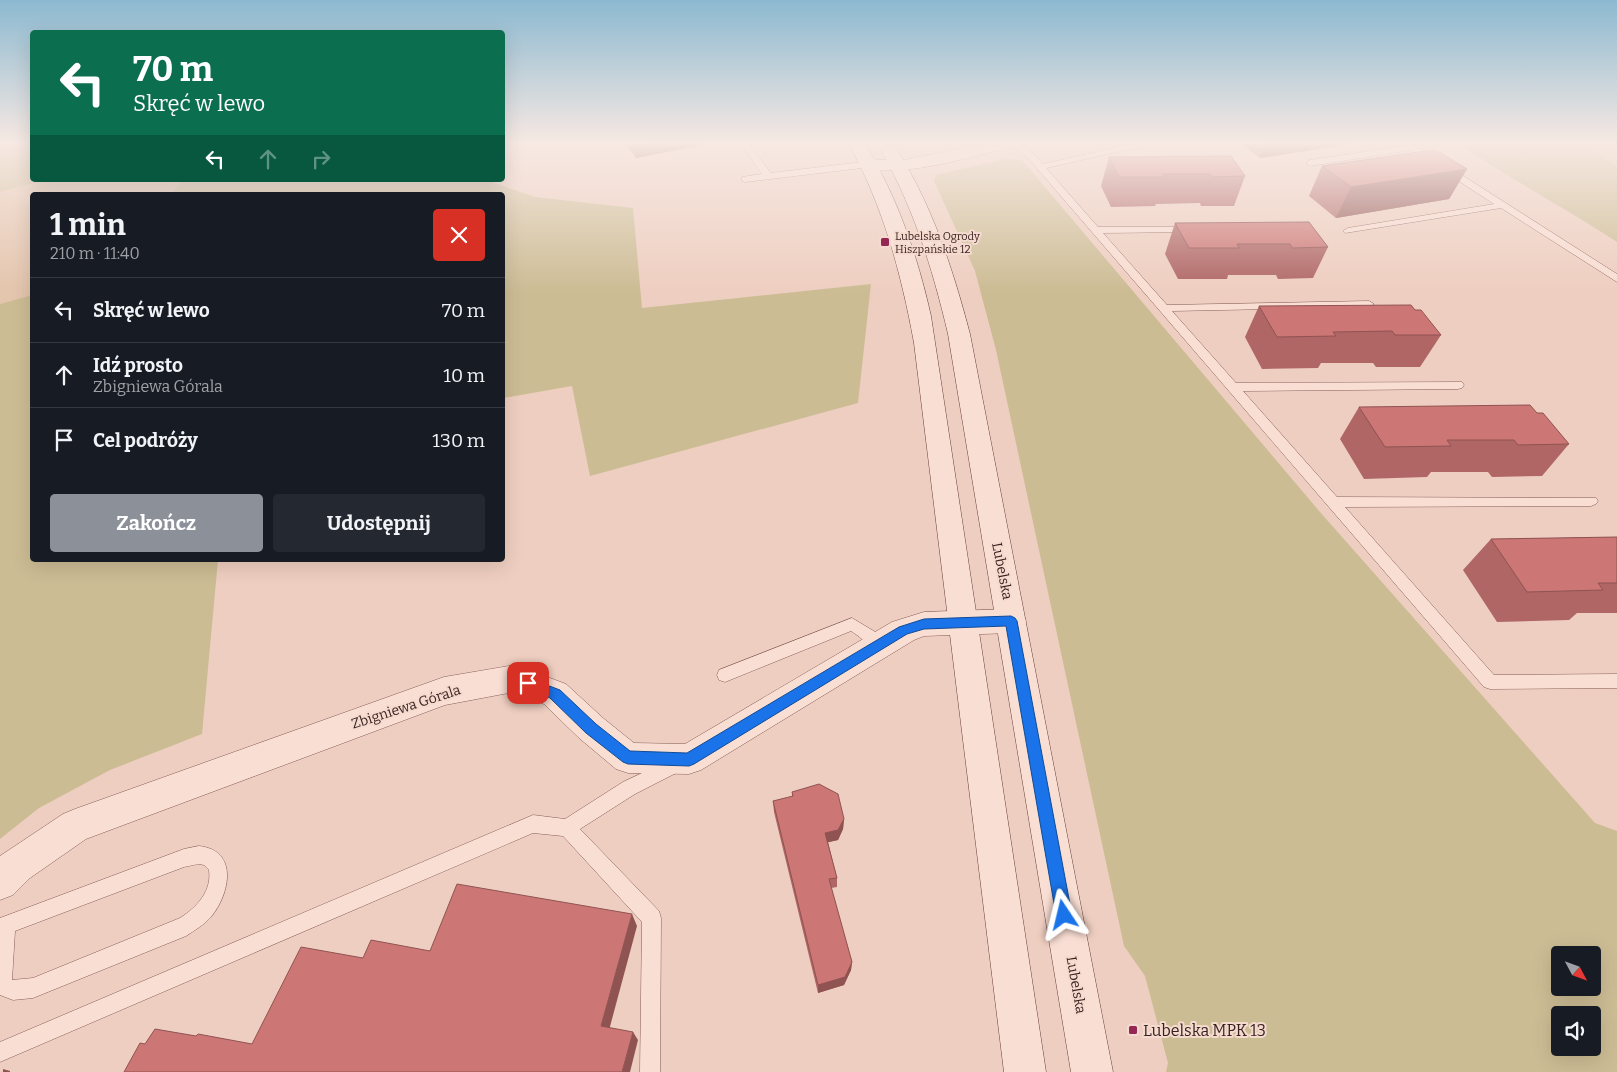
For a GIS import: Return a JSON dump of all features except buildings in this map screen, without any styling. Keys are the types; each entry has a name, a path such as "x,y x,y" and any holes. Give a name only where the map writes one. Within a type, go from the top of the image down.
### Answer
{"main road":[{"path":"882,192 900,233 917,298 925,342 1025,1072"},
{"name":"Lubelska","path":"912,192 920,207 940,259 959,334 1092,1072"},
{"path":"689,759 903,630 924,624 963,621 1011,621"},
{"name":"Zbigniewa Górala","path":"0,882 16,865 75,826 444,691 515,678 555,694 591,728 628,758 689,759"}],"lane":[{"path":"1062,192 1490,682 1617,681"},
{"path":"1482,192 1617,279"},
{"path":"1348,231 1502,205"},
{"path":"1096,230 1202,229"},
{"path":"1165,308 1369,304"},
{"path":"1233,387 1458,384"},
{"path":"1334,502 1591,501"},
{"path":"725,675 852,624 882,643"},
{"path":"0,1052 533,824 567,828 629,788 689,759"},
{"path":"567,828 652,918 650,1072"},
{"path":"199,855 210,858 217,866 219,877 216,892 207,907 194,919 179,928 33,988 17,991 8,990 2,984 3,923 184,858 199,855"}],"shaded area":[{"path":"0,192 30,192 30,296 0,304"},
{"path":"505,192 521,192 535,197 633,208 642,308 871,284 858,403 590,476 572,386 505,398"},
{"path":"939,192 1049,192 1320,512 1595,823 1617,831 1617,1072 1166,1072 1168,1063 1145,976 1124,946 996,350 975,271"},
{"path":"1536,192 1617,192 1617,242"},
{"path":"30,296 30,562 218,562 202,734 110,770 39,808 0,839 0,304"}],"place":[{"name":"Lubelska Ogrody Hiszpańskie 12","path":"885,242"},
{"name":"Lubelska MPK 13","path":"1133,1030"}],"route":[{"path":"528,683 555,694 591,728 628,758 689,759 903,630 924,624 963,621 1011,621 1064,915"}]}
